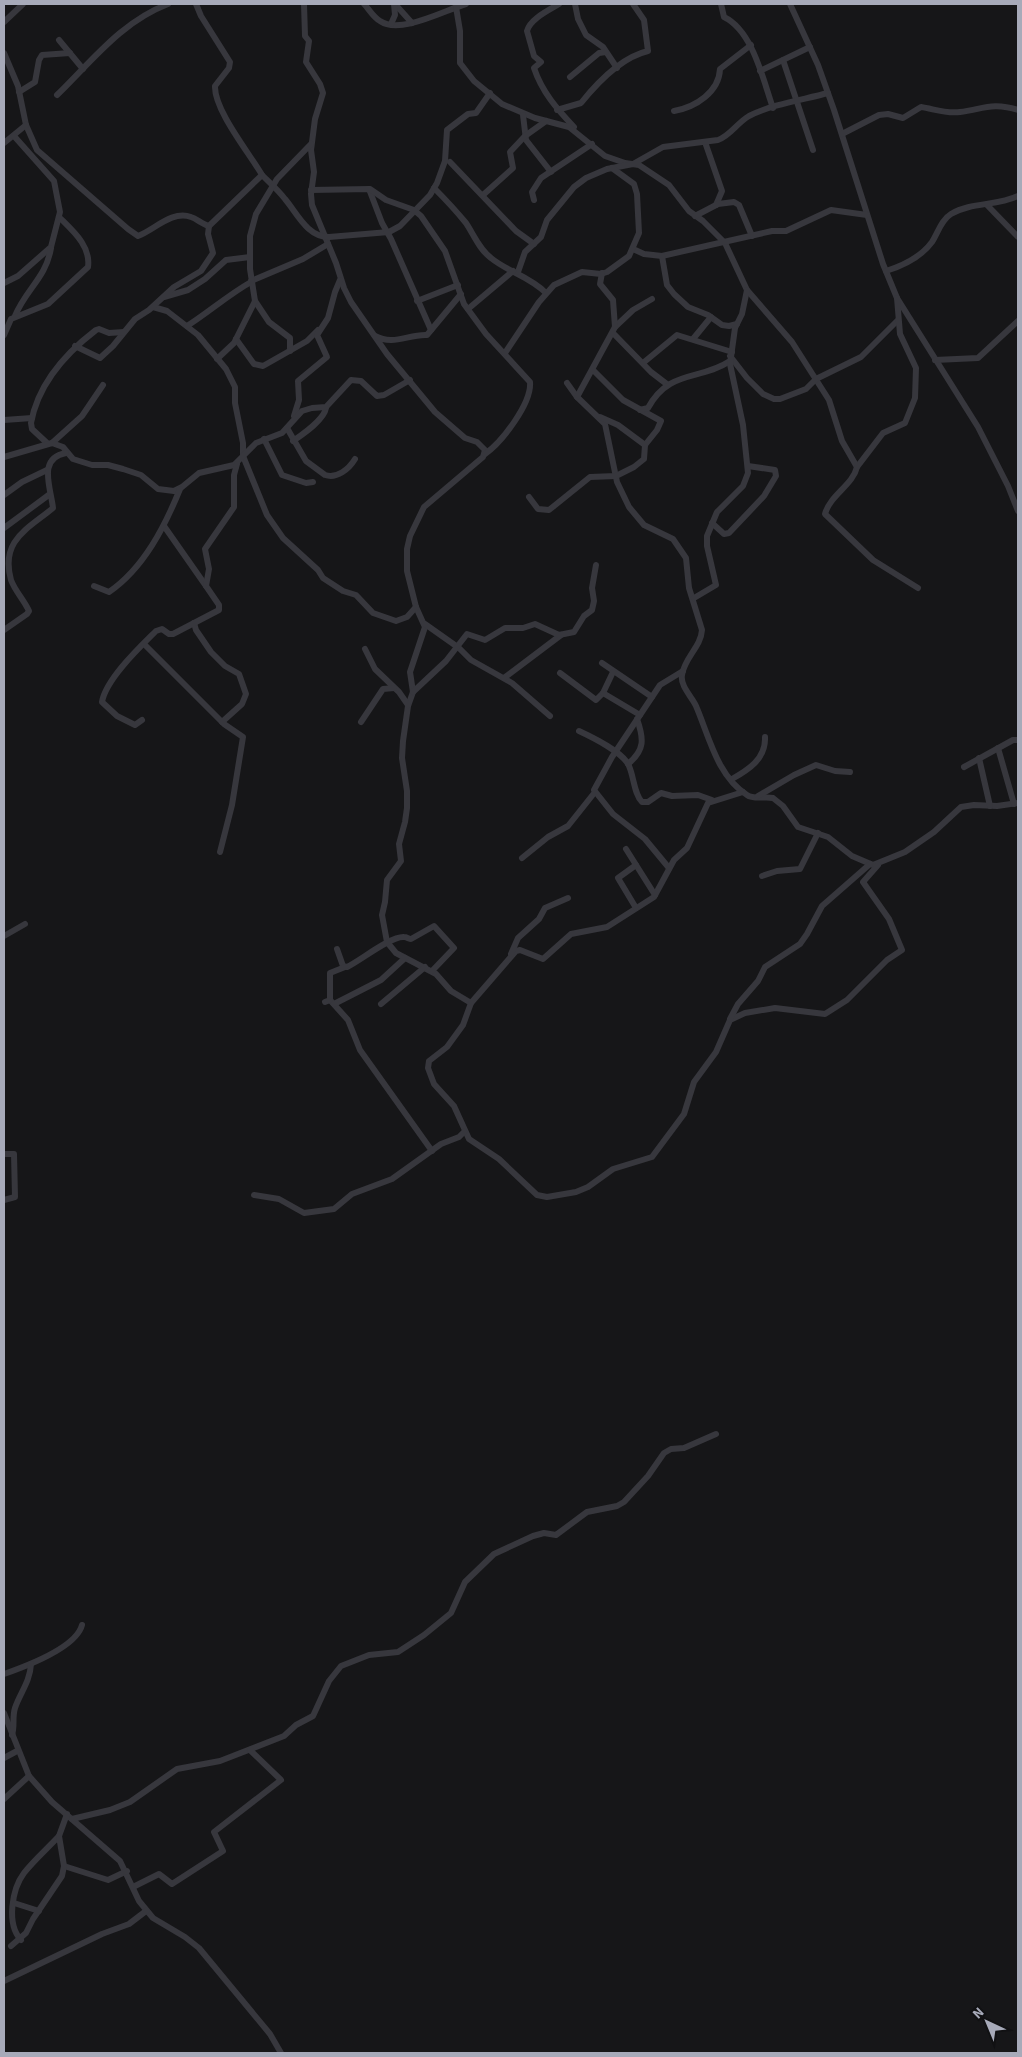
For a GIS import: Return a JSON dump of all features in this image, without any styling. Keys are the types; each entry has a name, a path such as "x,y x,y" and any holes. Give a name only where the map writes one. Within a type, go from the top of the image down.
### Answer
{"street":[{"path":"4,22 23,4"},
{"path":"57,95 97,52 129,26 168,4"},
{"path":"196,4 200,16 230,63 215,86 219,103 238,138 262,175 302,222 313,232 324,237 388,232 400,226 434,188 445,161 448,130 468,114 476,113 490,93"},
{"path":"304,4 305,36 309,40 306,62 320,84 323,93 315,119 310,155 314,172 311,190 312,205 324,237 351,302 374,335 438,415 465,438 477,442 485,450 485,454"},
{"path":"364,4 378,20 391,24 412,23 453,5 466,4"},
{"path":"391,24 395,15 394,4"},
{"path":"394,4 412,23"},
{"path":"559,4 537,19 527,31 534,56 542,62 535,66 534,70 551,104 604,156 639,165 669,186 689,211 725,243 747,290 788,337 829,400 842,441 857,467"},
{"path":"575,4 578,19 586,35 606,52 617,68"},
{"path":"557,110 580,103 586,94 617,68 639,53 648,50 644,20 633,4"},
{"path":"721,4 724,17 731,20 758,57 760,71 773,108"},
{"path":"790,4 810,47 828,93 867,215 897,298 978,427 1008,486 1018,511"},
{"path":"453,5 460,31 461,65 474,81 504,105 546,121 565,125 580,134"},
{"path":"58,40 83,69"},
{"path":"674,111 709,94 718,82 720,69 750,45"},
{"path":"760,71 810,47"},
{"path":"19,92 35,82 39,60 42,55 70,52"},
{"path":"570,78 599,53 606,52"},
{"path":"4,53 19,92 26,126 34,146 136,236 166,220 181,216 191,217 209,226"},
{"path":"783,60 813,150"},
{"path":"468,309 515,272 526,250 541,236 546,221 574,187 592,174 633,164 663,147 722,138 743,120 773,108 828,93"},
{"path":"842,134 878,115 888,114 904,118 921,107 939,112 959,112 983,106 1018,110"},
{"path":"523,114 525,136 528,143 551,172"},
{"path":"483,195 513,168 510,153 525,136 546,121"},
{"path":"4,143 26,126"},
{"path":"14,136 54,181 60,205 49,260 41,278 21,303 15,316"},
{"path":"705,142 721,186 722,196 716,205"},
{"path":"290,352 290,338 269,322 255,301 251,282 250,236 254,217 272,186 312,143"},
{"path":"534,200 532,192 536,183 592,144"},
{"path":"450,162 516,231 534,244"},
{"path":"504,354 546,293 554,285 577,274 587,272 602,273 626,260 633,249 638,239 639,226 636,188 633,183 612,168"},
{"path":"75,346 100,358 113,346 135,319 153,307 174,288 197,275 213,253 208,234 209,226 262,175"},
{"path":"434,188 465,223 486,254 504,269 532,280 546,293"},
{"path":"311,190 369,189 389,202 414,210 425,221 439,241 468,309 504,354 529,381 530,387 508,432 424,507 414,525 408,542 406,565 416,606 425,624 457,647 470,660 515,685 550,716"},
{"path":"369,189 382,223 388,232 431,330"},
{"path":"886,271 909,262 931,244 942,223 951,214 966,208 1018,196"},
{"path":"696,216 716,205 731,202 737,204 752,236"},
{"path":"987,204 1018,237"},
{"path":"633,249 644,254 662,256 774,231 786,231 831,210 867,215"},
{"path":"4,335 10,319 48,304 88,268 88,256 81,240 59,217"},
{"path":"187,326 202,318 236,291 251,282 302,259 328,244"},
{"path":"4,283 18,276 51,247"},
{"path":"662,256 667,285 688,307 711,317 725,326 736,324"},
{"path":"164,297 188,290 205,279 226,260 250,257"},
{"path":"602,273 600,284 613,300 614,330 643,363 668,385"},
{"path":"94,586 106,592 112,591 136,566 164,526 180,489 199,473 233,466 256,443 279,434 287,428 293,419 299,400 298,381 327,356 317,338 330,314 335,292 341,278"},
{"path":"417,301 458,285"},
{"path":"694,598 716,584 706,543 712,522 719,510 746,482 748,466 731,356 736,324 742,314 747,290"},
{"path":"374,335 388,341 400,341 414,335 427,335 461,294"},
{"path":"897,298 897,321 900,334 915,365 915,399 905,423 883,433 857,467 854,474 833,499 825,514 873,560 918,588"},
{"path":"577,397 594,370 614,330 632,310 652,299"},
{"path":"217,359 231,347 255,301"},
{"path":"153,307 167,311 187,326 201,338 224,366 235,387 235,404 243,444 243,456 269,518 283,538 323,578 343,591 356,595 372,613 394,621 404,618 416,606"},
{"path":"692,339 711,317"},
{"path":"643,363 656,354 673,336 677,335 692,339 731,356 747,378 763,394 772,399 780,399 802,391 812,385 816,379 865,355 872,344 897,321"},
{"path":"935,360 952,361 978,358 1018,321"},
{"path":"236,339 258,366 265,365 290,352 307,341 321,328"},
{"path":"124,332 109,333 98,329 75,346 68,358 52,373 32,418 32,428 50,443 62,447 72,458 92,465 108,465 139,474 158,489 169,491 180,489"},
{"path":"640,410 648,408 654,398 668,385 695,373 717,368 731,356"},
{"path":"529,497 538,509 547,511 561,502 590,477 616,476 642,461 646,452 645,445 661,421 622,399 594,370"},
{"path":"293,441 318,420 326,408 352,380 360,381 377,396 384,395 410,380"},
{"path":"567,383 577,397 605,424 616,476 623,498 640,521 670,538 680,547 687,559 688,588 694,598 702,635 683,671 682,682 696,706 713,752 732,779 750,797 776,799 796,826 833,840 852,856 870,864 878,864"},
{"path":"4,457 50,443 82,416 103,385"},
{"path":"293,419 306,409 326,408"},
{"path":"599,417 618,425 645,445"},
{"path":"4,420 32,418"},
{"path":"287,428 306,461 327,476 333,476 344,471 354,459"},
{"path":"264,439 282,475 306,483 313,482"},
{"path":"4,630 28,612 9,573 10,546 15,537 52,508 48,470 53,459 66,453"},
{"path":"206,586 209,569 205,547 234,507 234,475 238,462"},
{"path":"712,522 724,534 729,533 772,485 776,476 775,470 748,466"},
{"path":"4,495 22,482 48,470"},
{"path":"4,528 50,494"},
{"path":"142,720 135,725 118,716 102,701 112,680 159,630 172,634 219,609 206,586 164,526"},
{"path":"504,678 561,635 574,632 584,616 592,610 594,601 592,588 596,565"},
{"path":"194,623 196,630 212,652 225,666 238,674 246,694 242,704 222,722"},
{"path":"425,624 410,672 413,692 408,705 402,754 407,791 406,816 398,844 401,861 387,878 382,913 387,942 396,953 432,971 441,977 451,991 471,1003"},
{"path":"413,692 426,682 467,634 474,634 485,640 506,628 523,628 533,624 561,635"},
{"path":"144,644 222,722 243,738 237,764 232,803 220,852"},
{"path":"365,649 375,669 408,705"},
{"path":"602,663 652,697"},
{"path":"522,858 548,837 568,826 594,792 594,788 615,753 663,682 683,671"},
{"path":"560,673 597,700 603,693 613,672"},
{"path":"362,722 383,689 394,688"},
{"path":"603,693 639,717 642,745 640,753 628,764"},
{"path":"579,730 615,753 628,764 635,781 638,797 642,802 648,802 660,793 672,796 698,795 712,800"},
{"path":"732,779 756,762 764,746 765,737"},
{"path":"964,767 998,748 1018,740"},
{"path":"730,1020 745,1012 775,1008 825,1014 847,1000 887,960 902,950 889,919 863,882 878,864 919,843 961,808 974,805 990,806 1016,803 998,748"},
{"path":"979,758 990,806"},
{"path":"756,797 794,775 816,765 835,771 850,772"},
{"path":"594,792 613,814 646,838 669,868"},
{"path":"743,792 712,800 707,804 685,851 675,858 655,895 602,929 579,931 570,934 543,959 520,950 510,957 471,1003 463,1025 446,1049 432,1057 428,1065 434,1084 454,1106 464,1132 469,1138 499,1159 537,1195 547,1197 581,1191 613,1169 652,1157 684,1114 694,1082 716,1052 738,1004 758,981 765,967 800,944 822,906 870,864"},
{"path":"762,876 777,871 800,869 818,833"},
{"path":"626,849 655,895"},
{"path":"636,865 618,878 636,908"},
{"path":"510,957 518,938 539,919 545,908 568,898"},
{"path":"4,936 26,924"},
{"path":"432,971 454,948 434,926 410,939 403,937 387,942 370,955 330,974 330,1002 348,1020 360,1050 432,1151"},
{"path":"337,949 345,967"},
{"path":"330,1002 381,980 405,958"},
{"path":"381,1004 425,967"},
{"path":"254,1195 279,1199 304,1213 332,1209 352,1194 392,1179 447,1140 459,1137 464,1132"},
{"path":"4,1154 14,1154 16,1197 4,1200"},
{"path":"72,1819 110,1810 130,1802 178,1769 218,1761 281,1738 299,1722 312,1717 320,1705 329,1681 342,1665 369,1655 394,1654 424,1635 451,1613 465,1582 494,1554 533,1536 544,1534 556,1535 587,1512 620,1505 633,1494 664,1453 671,1449 684,1448 716,1434"},
{"path":"4,1674 47,1657 78,1634 82,1625"},
{"path":"12,1736 14,1709 30,1678 31,1664"},
{"path":"4,1713 17,1751 29,1776 52,1802 120,1861 146,1910 153,1918 186,1937 199,1948 270,2034 280,2053"},
{"path":"133,1887 159,1874 172,1884 223,1851 214,1832 280,1780 250,1750"},
{"path":"4,1758 17,1751"},
{"path":"4,1799 29,1776"},
{"path":"20,1940 15,1933 13,1924 14,1903 18,1883 24,1872 59,1836 67,1814"},
{"path":"12,1946 20,1940 62,1876 64,1866 59,1836"},
{"path":"64,1866 108,1880 127,1871"},
{"path":"14,1903 39,1911"},
{"path":"4,1981 102,1934 129,1924 146,1910"}]}
